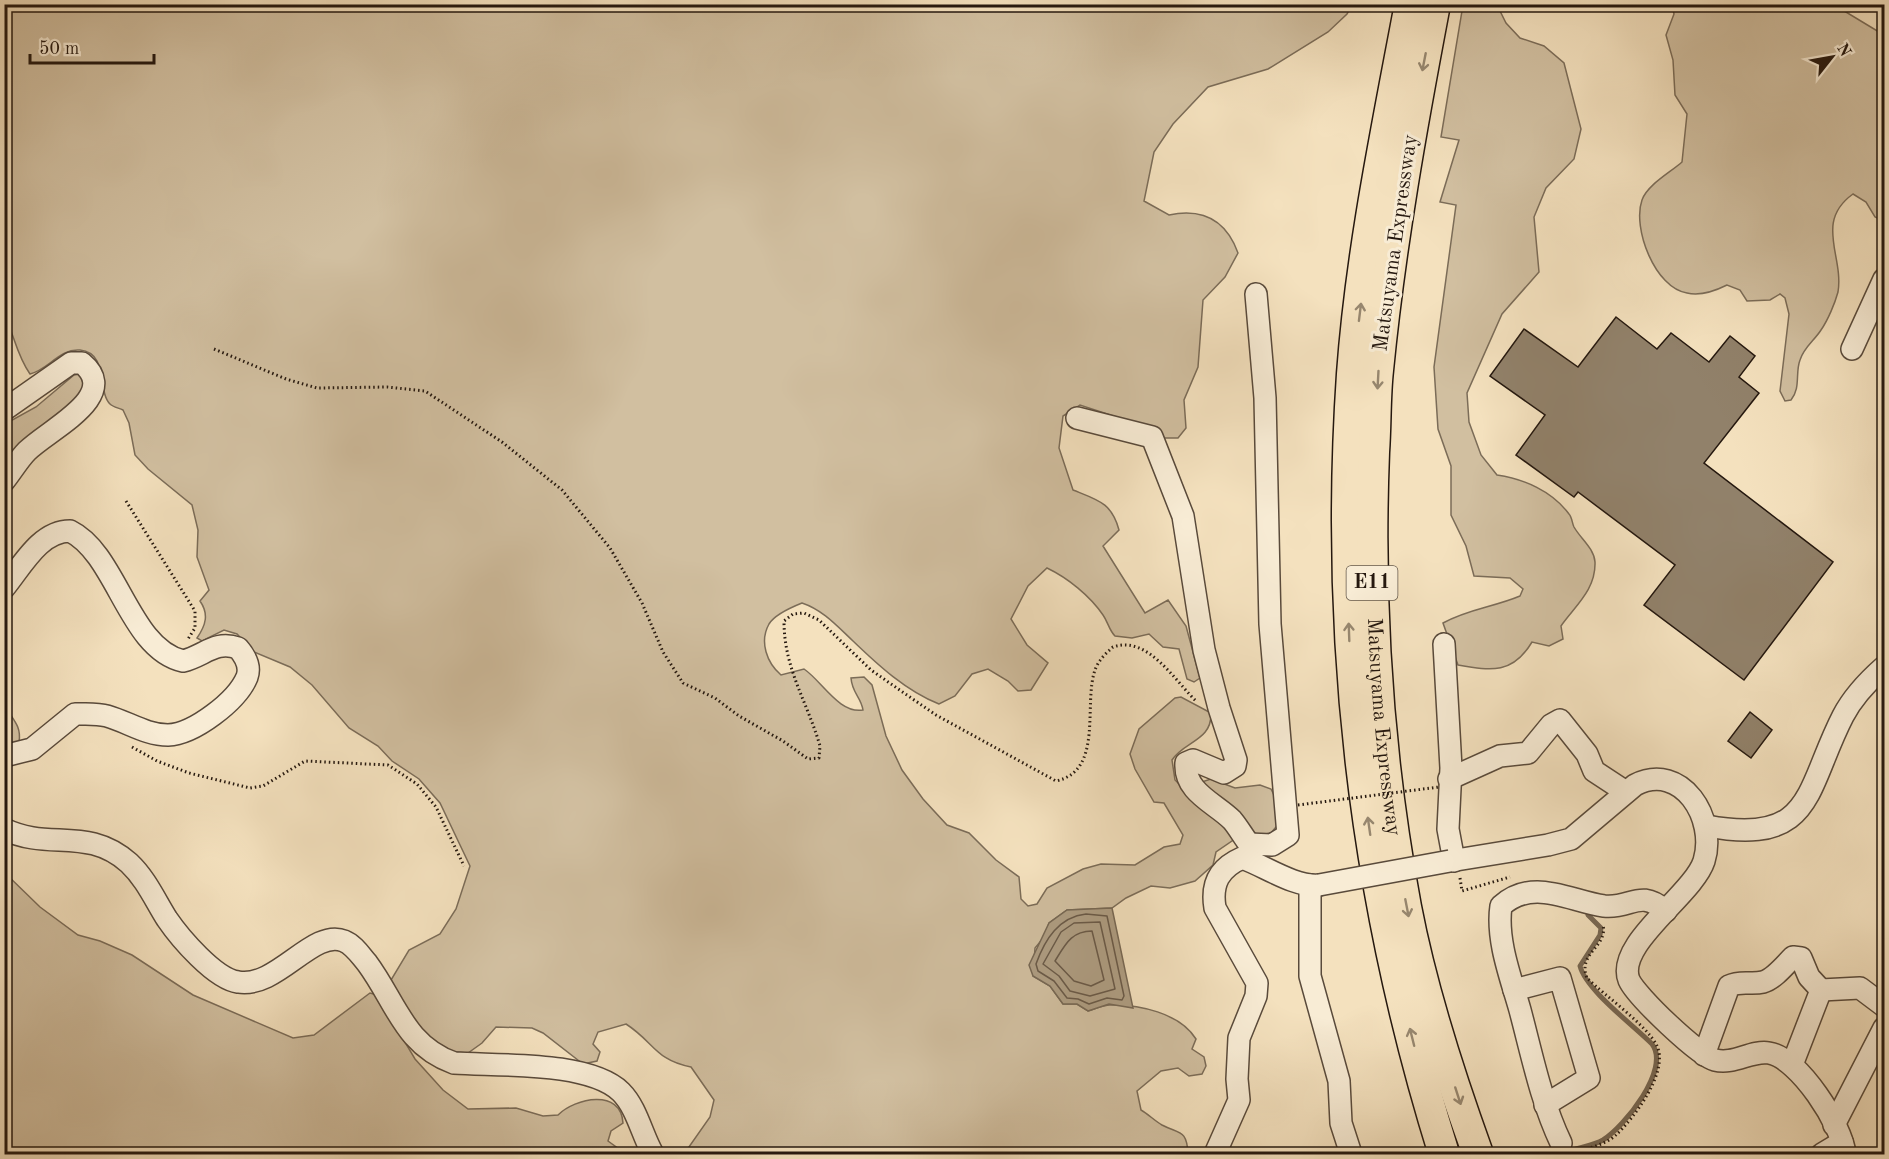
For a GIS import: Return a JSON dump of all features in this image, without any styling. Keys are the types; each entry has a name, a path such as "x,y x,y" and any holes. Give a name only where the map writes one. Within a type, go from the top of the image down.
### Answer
{"highway":[{"name":"Matsuyama Expressway","path":"1410,4 1373,198 1352,374 1347,514 1349,633 1357,739 1382,916 1427,1097 1444,1155"},
{"name":"Matsuyama Expressway","path":"1435,4 1400,197 1378,372 1372,510 1373,628 1382,738 1406,907 1431,1010 1478,1155"}],"street":[{"path":"1852,350 1884,279"},
{"path":"1215,1155 1239,1100 1237,1080 1239,1038 1256,996 1257,983 1224,928 1212,895 1221,872 1245,851 1272,845 1288,835 1270,624 1265,398 1256,294"},
{"path":"4,410 71,363 82,363 92,371 95,383 91,397 26,451 4,481"},
{"path":"1077,418 1152,437 1183,516 1204,650 1236,760 1235,766 1224,773 1192,760 1186,764 1185,772 1194,788 1232,820 1245,851 1314,885 1571,839 1626,792 1646,779 1660,778 1675,783 1687,792 1707,826 1707,845 1698,876 1666,911 1628,961 1629,979 1642,999 1704,1055 1714,1060 1726,1061 1766,1053 1777,1055 1792,1065 1818,1098 1840,1140"},
{"path":"4,588 40,544 52,534 70,531 89,546 151,641 169,657 183,661 223,644 238,648 245,657 247,676 211,719 191,730 170,735 152,734 106,715 75,714 32,748 4,756"},
{"path":"1444,644 1444,783 1453,861"},
{"path":"1707,826 1755,832 1777,826 1798,811 1818,778 1843,715 1855,697 1884,667"},
{"path":"1444,783 1500,756 1528,753 1551,725 1560,720 1587,754 1594,771 1626,792"},
{"path":"4,829 34,840 84,840 128,862 144,880 168,920 181,936 204,961 221,975 236,982 253,983 271,976 314,946 327,941 343,940 356,949 421,1046 436,1056 454,1063 580,1071 607,1082 622,1093 632,1108 653,1155"},
{"path":"1314,885 1310,976 1340,1081 1341,1123 1351,1155"},
{"path":"1568,1147 1545,1105 1503,947 1499,917 1501,906 1508,900 1533,892 1545,891 1606,906 1645,899 1655,902 1666,911"},
{"path":"1704,1055 1730,986 1737,982 1762,982 1797,956 1801,958 1809,977 1821,990"},
{"path":"1514,990 1560,978 1589,1078 1545,1105"},
{"path":"1821,990 1860,988 1884,1006"},
{"path":"1792,1065 1821,990"},
{"path":"1822,1155 1840,1140 1884,1028"}],"path":[{"path":"214,349 286,379 317,388 387,387 425,391 502,442 562,490 610,548 642,603 663,652 683,683 715,698 744,720 783,741 808,759 819,758 820,746 792,674 784,645 784,621 793,614 804,613 819,620 872,670 928,710 1056,781 1068,779 1083,762 1087,747 1089,706 1095,669 1113,647 1125,643 1144,650 1197,701 1219,708"},
{"path":"126,501 195,611 196,621 192,635 187,640 179,643 159,638 151,641"},
{"path":"130,746 157,761 189,773 250,788 263,786 305,761 388,765 417,784 436,807 464,866"},
{"path":"1298,805 1444,783"},
{"path":"1453,861 1462,891 1514,876 1530,879 1533,892"},
{"path":"1568,1147 1601,1144 1616,1135 1649,1095 1659,1058 1654,1041 1587,978 1584,969 1585,961 1603,935 1605,928 1583,901"}],"shaded area":[{"path":"5,5 1352,5 1347,14 1328,32 1268,69 1208,87 1173,124 1154,152 1144,201 1169,215 1192,213 1212,219 1227,232 1238,253 1225,277 1203,300 1198,367 1184,400 1186,428 1178,438 1165,438 1150,428 1080,405 1063,416 1059,448 1073,490 1097,500 1108,508 1119,530 1103,546 1145,613 1168,600 1186,626 1200,678 1194,682 1187,679 1179,649 1163,647 1149,634 1132,638 1115,636 1098,608 1085,594 1047,568 1028,586 1011,619 1027,645 1048,663 1031,690 1018,691 1008,681 988,669 972,674 955,696 939,704 893,677 829,619 802,603 775,617 769,624 765,638 768,658 781,675 804,669 831,696 846,707 863,710 851,678 864,677 872,685 886,736 902,770 923,799 947,825 969,833 996,860 1019,877 1021,899 1028,906 1037,904 1047,888 1083,869 1101,864 1135,865 1164,847 1180,844 1183,835 1164,803 1154,802 1135,769 1130,754 1139,729 1175,698 1181,697 1211,713 1207,729 1172,760 1175,780 1183,788 1211,779 1235,788 1260,785 1271,789 1277,801 1281,821 1271,833 1235,839 1216,852 1213,865 1195,881 1170,888 1151,886 1126,898 1112,908 1067,910 1049,923 1045,936 1035,948 1033,976 1050,986 1063,1004 1077,1004 1088,1011 1110,1005 1145,1008 1169,1017 1189,1030 1196,1039 1192,1049 1204,1057 1206,1066 1202,1074 1189,1076 1178,1068 1161,1071 1137,1091 1141,1110 1162,1125 1184,1136 1188,1154 684,1154 710,1117 714,1100 691,1067 679,1064 662,1055 626,1024 598,1032 593,1044 600,1052 597,1061 583,1064 543,1033 532,1028 496,1027 482,1043 468,1053 444,1050 426,1038 412,1020 391,980 409,950 440,934 456,909 470,866 440,803 419,779 392,761 378,746 349,728 312,685 290,667 254,652 237,634 224,630 202,641 197,638 203,629 205,619 205,610 200,601 209,590 197,557 198,530 192,505 148,469 135,455 129,423 123,410 111,405 106,398 99,365 95,358 89,353 73,350 30,374 19,353 5,316"},
{"path":"1463,5 1497,5 1506,23 1520,38 1544,46 1564,63 1581,129 1574,159 1546,188 1534,217 1539,272 1502,314 1467,393 1469,422 1481,455 1497,475 1537,487 1562,506 1592,552 1595,562 1594,572 1584,597 1561,626 1563,639 1549,646 1532,642 1517,660 1501,668 1491,669 1458,665 1443,623 1462,614 1520,596 1523,589 1510,578 1474,576 1466,546 1451,515 1451,466 1438,429 1434,367 1456,205 1440,202 1459,140 1441,137"},
{"path":"1672,5 1825,5 1841,9 1884,35 1884,221 1875,217 1866,202 1853,194 1841,205 1835,216 1833,240 1839,279 1838,292 1824,326 1802,355 1796,391 1791,400 1785,401 1780,391 1789,314 1785,298 1780,294 1770,300 1747,301 1740,290 1727,285 1697,294 1675,289 1656,269 1643,240 1640,212 1645,194 1682,162 1687,114 1675,95 1673,60 1666,35 1674,14"},
{"path":"80,374 87,381 78,399 5,464 5,424 36,407 74,375"},
{"path":"4,704 20,736 19,742 5,747"},
{"path":"4,872 40,907 78,935 100,941 132,955 193,995 293,1038 314,1035 370,993 377,995 415,1059 443,1090 468,1109 516,1108 543,1116 558,1115 575,1104 586,1101 606,1101 620,1112 623,1123 611,1131 608,1141 622,1151 640,1154 5,1154"}],"water":[{"path":"1112,908 1133,1008 1109,1004 1088,1011 1077,1004 1063,1004 1050,986 1033,976 1029,965 1049,923 1067,910"}],"building":[{"path":"1616,317 1657,349 1671,333 1709,362 1730,336 1755,356 1739,377 1759,393 1704,463 1833,562 1744,680 1644,605 1675,565 1578,492 1574,497 1516,455 1545,415 1490,376 1524,329 1578,367"},
{"path":"1750,712 1772,730 1751,758 1728,741"}],"waterway":[{"path":"1564,1154 1603,1140 1612,1133 1633,1111 1650,1082 1655,1068 1656,1055 1652,1044 1600,996 1591,986 1580,966 1600,935 1601,928 1588,915 1587,907"}]}
